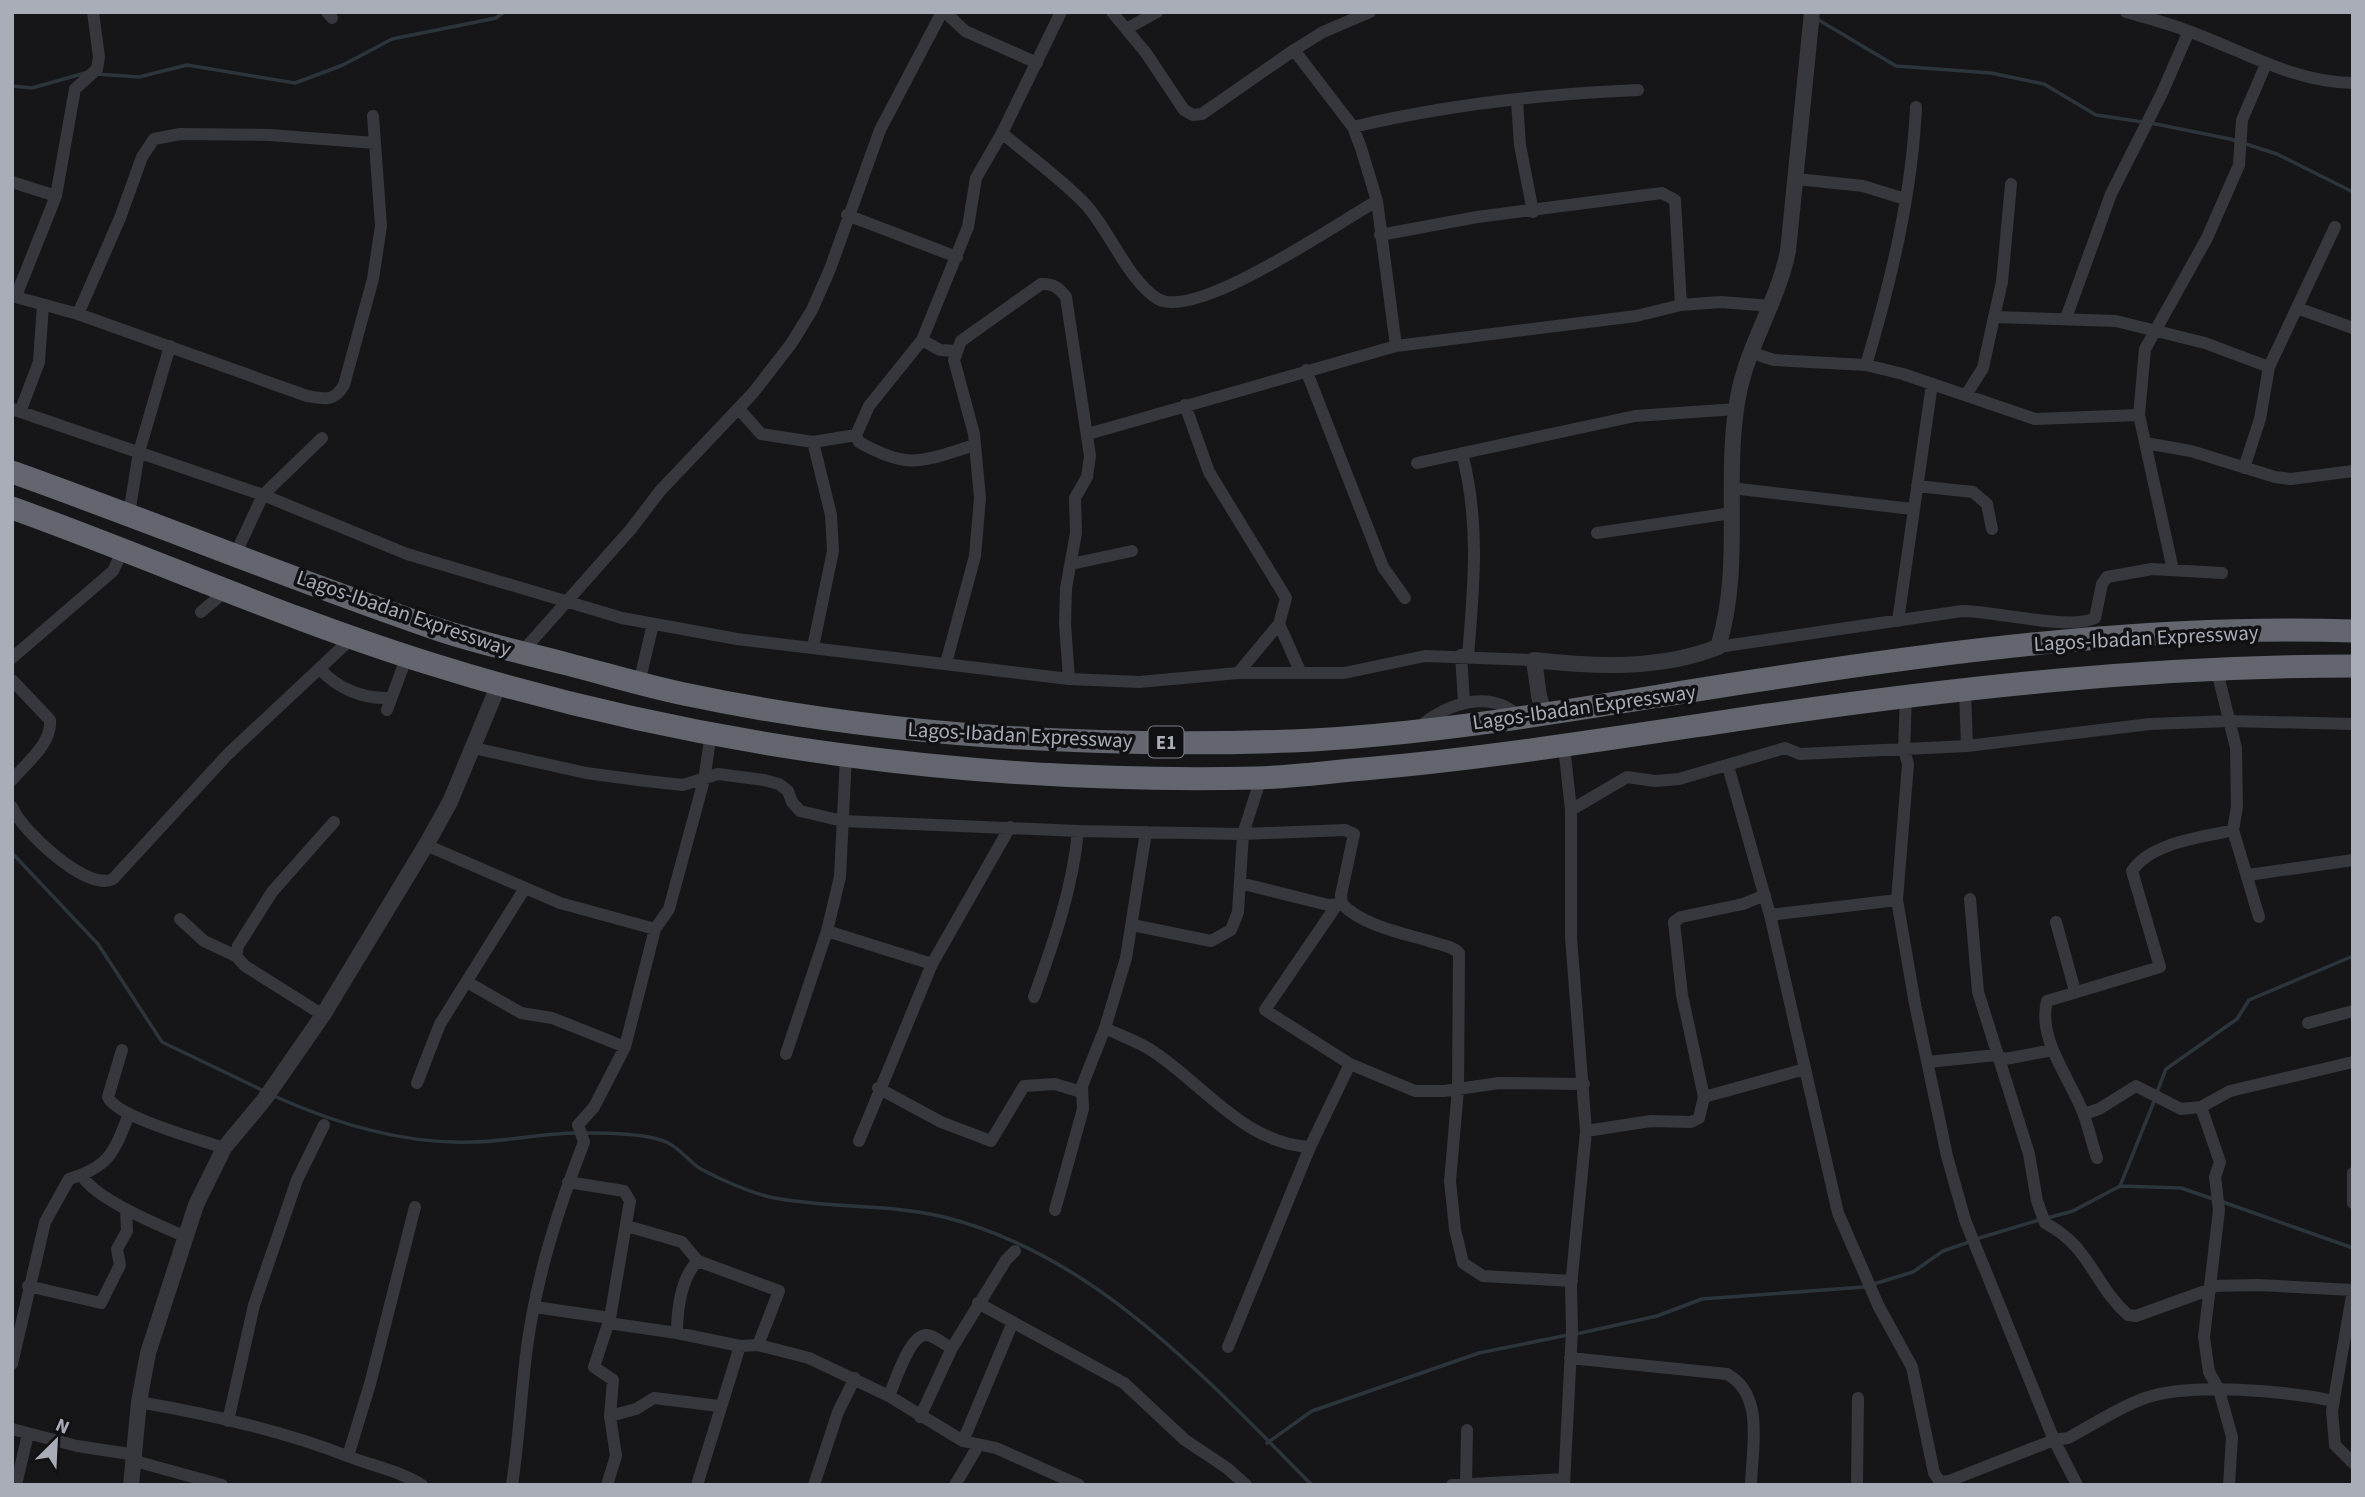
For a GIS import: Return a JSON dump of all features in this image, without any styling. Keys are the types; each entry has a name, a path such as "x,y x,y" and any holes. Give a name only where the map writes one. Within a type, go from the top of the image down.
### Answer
{"highway":[{"name":"Lagos-Ibadan Expressway","path":"12,472 444,631 639,683 683,694 867,725 1084,742 1293,741 1413,732 1545,715 1780,677 2005,646 2216,631 2353,631"},
{"name":"Lagos-Ibadan Expressway","path":"12,508 124,548 353,637 499,684 711,734 846,756 1007,773 1261,778 1461,761 1906,695 1965,691 2013,682 2216,667 2353,666"}],"street":[{"path":"93,12 99,57 97,69 75,89 56,196 14,296 78,314 307,396 328,400 338,397 344,385 367,305 379,239 373,116"},
{"path":"522,653 678,471 739,409 791,344 812,310 880,130 944,12 965,31 1037,63"},
{"path":"975,445 916,463 901,461 859,442 856,435 869,406 922,340 968,227 976,178 1002,134 1061,12"},
{"path":"1112,12 1128,29 1184,110 1193,115 1202,114 1324,32 1370,12"},
{"path":"1128,29 1157,12"},
{"path":"1717,647 1728,613 1731,488 1739,394 1752,353 1772,306 1788,251 1812,12"},
{"path":"2126,12 2189,31 2266,64 2325,83 2353,83"},
{"path":"2066,318 2110,194 2162,93 2189,31"},
{"path":"1294,50 1353,127 1377,201 1396,346"},
{"path":"2173,570 2139,415 2145,349 2207,238 2239,165 2244,114 2266,64"},
{"path":"1353,127 1392,118 1517,101 1638,90"},
{"path":"1517,101 1520,145 1533,212"},
{"path":"1866,365 1895,259 1914,148 1916,107"},
{"path":"78,314 115,230 142,157 154,139 180,134 270,135 318,136 375,143"},
{"path":"1002,134 1087,207 1134,277 1157,298 1171,303 1206,296 1252,274 1377,201"},
{"path":"1797,180 1863,186 1905,199"},
{"path":"12,182 56,196"},
{"path":"1966,395 1983,368 2002,282 2011,184"},
{"path":"1380,235 1477,217 1533,212 1656,193 1675,200 1681,305"},
{"path":"847,215 957,257"},
{"path":"2244,468 2260,419 2269,367 2335,227"},
{"path":"946,663 975,556 981,498 975,445 954,360 961,341 1041,284 1057,287 1066,297 1073,326 1088,434 1087,477 1075,498 1076,533 1066,588 1065,624 1069,679"},
{"path":"1088,434 1396,346 1636,316 1681,305 1721,302 1772,306"},
{"path":"43,305 39,362 16,411 263,495 407,554 564,602 653,624 737,639 1069,679 1139,682 1238,673 1345,673 1425,656 1464,655 1582,665 1635,665 1689,658 1717,647 1962,611 1992,611 2075,625 2095,618 2102,584 2107,577 2152,569 2222,573"},
{"path":"2297,308 2353,328"},
{"path":"1994,317 2116,321 2205,343 2269,367"},
{"path":"922,340 940,350 957,351"},
{"path":"129,514 139,452 170,346"},
{"path":"1752,353 1774,360 1866,365 2035,419 2139,415"},
{"path":"1306,370 1383,567 1405,598"},
{"path":"1898,621 1932,384"},
{"path":"1185,405 1209,472 1286,598 1279,624 1238,673"},
{"path":"739,409 761,434 813,442 856,435"},
{"path":"1418,463 1635,416 1737,409"},
{"path":"235,555 263,495 321,438"},
{"path":"813,442 831,515 833,551 813,647"},
{"path":"2145,443 2191,452 2291,479 2353,471"},
{"path":"1462,453 1470,483 1476,529 1464,655 1464,702"},
{"path":"1916,486 1972,492 1987,504 1992,528"},
{"path":"1731,488 1912,509"},
{"path":"1597,533 1732,513"},
{"path":"12,658 113,571 124,548"},
{"path":"1071,564 1132,551"},
{"path":"201,612 227,590"},
{"path":"639,683 653,624"},
{"path":"1279,624 1300,671"},
{"path":"14,816 72,869 94,882 106,883 113,879 228,754 353,637"},
{"path":"320,668 331,681 389,704 407,656"},
{"path":"1534,660 1539,696 1545,715"},
{"path":"2216,667 2236,748 2237,807 2233,830 2259,917"},
{"path":"12,680 50,720 51,731 46,741 12,780"},
{"path":"131,1485 139,1402 148,1353 196,1205 224,1149 264,1100 323,1015 426,845 450,802 499,684"},
{"path":"1965,691 1967,746"},
{"path":"1906,695 1904,750 1908,764 1897,900 1914,1004 1947,1156 1965,1220 2054,1440 2077,1485"},
{"path":"1413,732 1439,713 1464,702 1495,702 1511,708 1520,718"},
{"path":"1571,810 1627,777 1655,781 1679,779 1785,748 1800,754 1967,746 2150,724 2230,721 2353,724"},
{"path":"512,1485 521,1429 527,1347 543,1262 568,1182 584,1142 578,1125 594,1107 625,1047 655,929 669,909 704,780 711,734"},
{"path":"1452,1485 1564,1482 1572,1281 1586,1131 1571,937 1571,810 1564,746"},
{"path":"474,748 586,773 646,782 683,785 718,774 741,775 779,784 788,791 800,811 843,821 1078,831 1243,834 1345,830 1354,834 1339,905 1265,1010 1350,1064 1415,1091 1499,1083 1584,1084"},
{"path":"786,1054 827,931 840,877 846,756"},
{"path":"1728,766 1770,915 1838,1213 1879,1307 1912,1367 1934,1473 1940,1482 1949,1481 2054,1440 2068,1438 2147,1397 2220,1390 2258,1390 2334,1401"},
{"path":"1132,925 1211,941 1231,930 1240,883 1243,834 1261,778"},
{"path":"236,956 238,946 272,892 334,822"},
{"path":"859,1140 878,1088 932,964 1010,827"},
{"path":"2097,1158 2084,1114 2053,1050 2043,1015 2047,1000 2160,967 2132,871 2139,861 2153,852 2233,830"},
{"path":"1034,997 1056,938 1076,854 1078,831"},
{"path":"1055,1209 1083,1110 1081,1092 1105,1028 1126,958 1146,832"},
{"path":"426,845 560,903 655,929"},
{"path":"2248,875 2353,860"},
{"path":"1240,883 1339,905 1406,935 1453,947 1459,953 1458,1089 1450,1181 1455,1229 1463,1263 1483,1276 1572,1281"},
{"path":"417,1083 440,1024 525,888"},
{"path":"1586,1131 1651,1121 1691,1122 1699,1118 1703,1112 1704,1097 1682,995 1674,922 1765,895"},
{"path":"1970,899 1978,992 2029,1154 2037,1201 2045,1223 2064,1233 2082,1251 2127,1315 2136,1316 2212,1288 2258,1284 2353,1290 2349,1340 2332,1411 2335,1445 2353,1463"},
{"path":"1770,915 1897,900"},
{"path":"180,919 215,949 236,956 245,966 323,1015"},
{"path":"2056,922 2075,991"},
{"path":"827,931 932,964"},
{"path":"467,982 521,1013 552,1018 625,1047"},
{"path":"2308,1023 2353,1011"},
{"path":"1105,1028 1153,1051 1209,1099 1261,1134 1290,1146 1310,1147"},
{"path":"122,1050 108,1097 111,1104 129,1114 224,1149"},
{"path":"1928,1062 1996,1055 2005,1059 2053,1050"},
{"path":"2084,1114 2099,1110 2136,1086 2180,1109 2201,1107 2230,1091 2353,1062"},
{"path":"1228,1347 1310,1147 1350,1064"},
{"path":"1704,1097 1805,1069"},
{"path":"878,1088 941,1122 991,1141 1024,1086 1055,1084 1081,1092"},
{"path":"2201,1107 2220,1162 2215,1177 2219,1210 2212,1288 2204,1337 2209,1372 2220,1390 2232,1437 2229,1485"},
{"path":"12,1364 45,1222 69,1179 83,1177 102,1167 129,1114"},
{"path":"228,1421 254,1305 298,1180 324,1125"},
{"path":"2353,1173 2353,1203"},
{"path":"83,1177 90,1186 126,1211 139,1213 184,1236"},
{"path":"568,1182 628,1194 627,1226 609,1321 594,1367 613,1380 610,1416 615,1456 607,1485"},
{"path":"348,1456 370,1384 415,1207"},
{"path":"28,1286 102,1303 120,1265 117,1249 127,1231 126,1211"},
{"path":"627,1226 682,1242 698,1261 779,1291 758,1345"},
{"path":"920,1417 952,1348 978,1303 1015,1251"},
{"path":"677,1333 677,1313 688,1275 698,1261"},
{"path":"978,1303 1124,1383 1185,1440 1247,1484"},
{"path":"535,1307 740,1346 758,1345 809,1358 889,1396 962,1441 996,1448 1079,1485"},
{"path":"962,1441 1013,1322"},
{"path":"889,1396 912,1342 920,1335 935,1338 952,1348"},
{"path":"697,1485 719,1406 740,1346"},
{"path":"1570,1358 1713,1372 1727,1374 1741,1381 1754,1407 1751,1485"},
{"path":"814,1485 838,1412 855,1378"},
{"path":"610,1416 636,1409 654,1398 719,1406"},
{"path":"1857,1485 1858,1398"},
{"path":"139,1402 228,1421 330,1448 395,1469 422,1485"},
{"path":"12,1429 135,1458 222,1485"},
{"path":"1466,1484 1467,1430"},
{"path":"16,1485 28,1434"},
{"path":"955,1485 978,1446"}],"waterway":[{"path":"96,74 139,77 187,65 295,83 343,65 392,39 496,18 504,12"},
{"path":"1817,19 1896,66 1991,73 2044,84 2096,115 2143,122"},
{"path":"12,86 32,88 85,73"},
{"path":"2151,123 2230,139 2277,154 2353,192"},
{"path":"12,853 98,944 162,1042 264,1091"},
{"path":"2157,1092 2166,1069 2237,1019 2249,1000 2353,956"},
{"path":"274,1096 345,1123 420,1139 483,1142 577,1133"},
{"path":"2047,1218 2073,1211 2120,1186 2155,1099"},
{"path":"584,1133 650,1137 673,1146 709,1173 770,1197 944,1217 999,1235 1051,1260 1099,1290 1145,1325 1231,1403 1312,1485"},
{"path":"2120,1186 2181,1188 2216,1200"},
{"path":"2223,1202 2353,1248"},
{"path":"1976,1239 2039,1220"},
{"path":"1576,1334 1657,1316 1702,1299 1864,1287 1913,1272 1943,1251 1969,1242"},
{"path":"1267,1443 1312,1411 1479,1353 1568,1335"}]}
